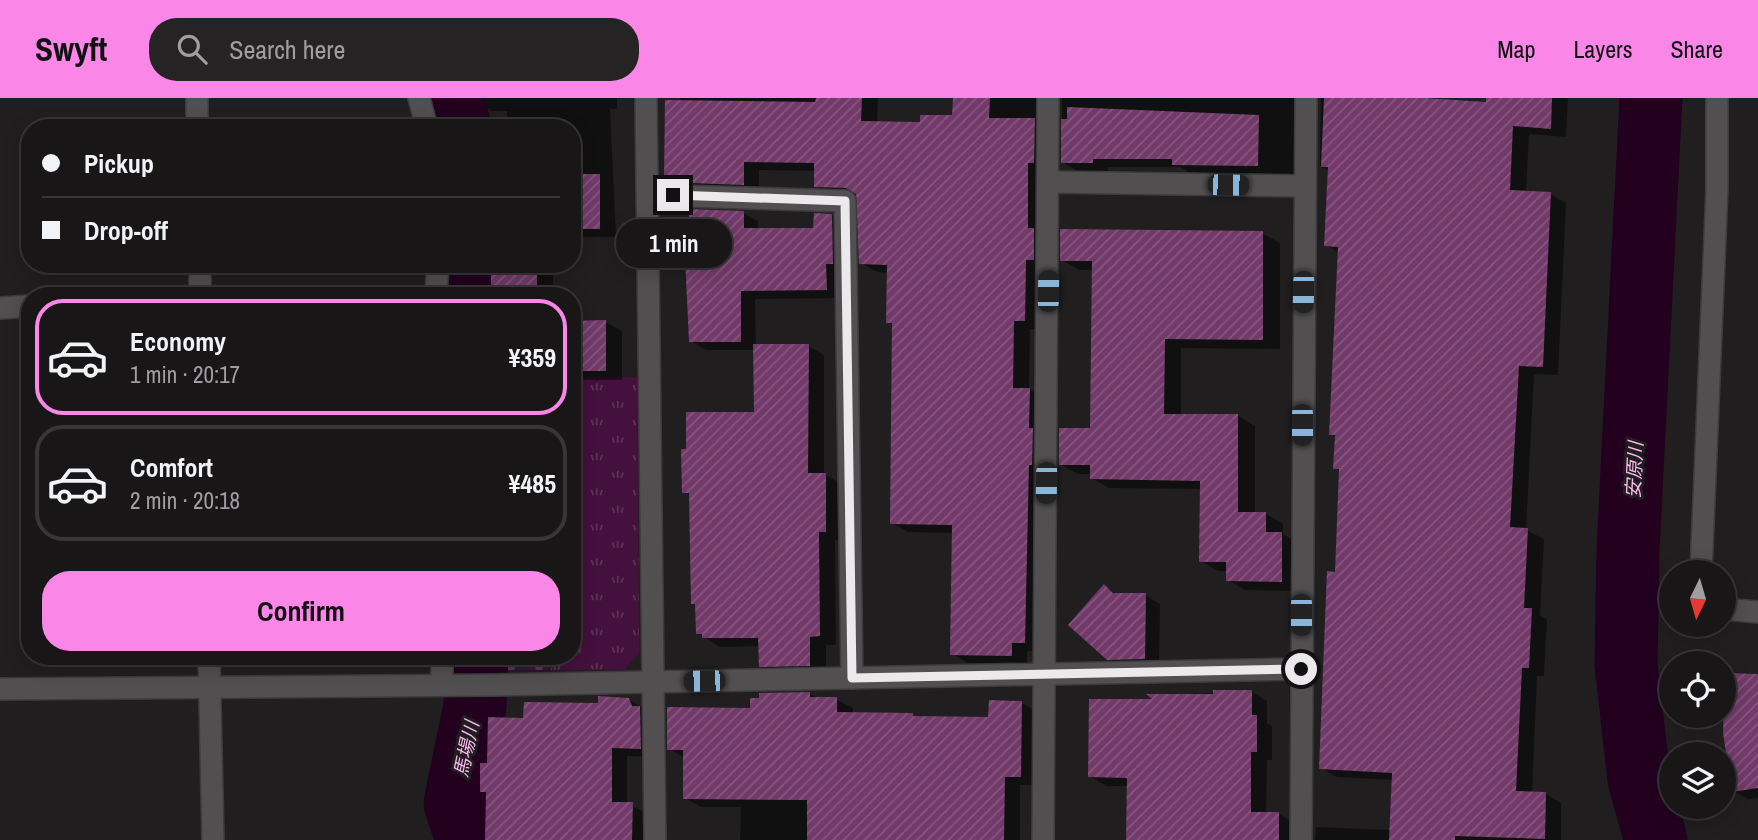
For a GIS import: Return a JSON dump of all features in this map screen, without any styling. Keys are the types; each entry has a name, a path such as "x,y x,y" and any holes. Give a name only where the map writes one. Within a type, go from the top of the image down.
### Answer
{"street":[{"path":"197,98 197,119"},
{"path":"419,98 425,119"},
{"path":"646,98 655,840"},
{"path":"1043,840 1048,98"},
{"path":"1301,840 1306,98"},
{"path":"1702,560 1717,188 1717,98"},
{"path":"1049,182 1305,186"},
{"path":"649,195 845,201 852,678"},
{"path":"0,308 21,307"},
{"path":"1736,610 1758,612"},
{"path":"209,665 213,840"},
{"path":"444,665 448,683"},
{"path":"0,689 448,683 495,685 1301,669"}],"green space":[{"path":"581,377 637,377 639,653 625,669 551,670 551,665 581,665"},
{"path":"497,665 548,665 548,670 497,670"}],"building":[{"path":"816,98 862,98 861,121 920,122 920,115 952,115 953,98 990,98 989,118 1035,118 1034,163 1028,163 1028,228 1034,228 1034,260 1026,260 1025,321 1014,321 1013,388 1030,388 1029,428 1033,428 1032,465 1029,465 1025,643 1012,643 1012,656 950,655 952,525 890,524 892,323 886,323 887,265 859,264 856,194 846,188 814,187 814,163 744,162 744,185 689,183 689,178 664,178 665,100 815,102"},
{"path":"1324,98 1424,98 1486,102 1486,98 1552,98 1551,129 1513,126 1510,190 1551,192 1543,367 1519,366 1510,527 1528,528 1524,608 1532,608 1529,668 1522,668 1516,791 1546,792 1545,839 1455,836 1455,840 1389,840 1392,773 1319,769 1327,571 1335,572 1339,469 1333,469 1335,435 1329,435 1338,247 1324,246 1328,167 1321,167"},
{"path":"1067,107 1259,115 1258,166 1172,165 1172,159 1093,159 1093,163 1061,163 1061,119 1067,119"},
{"path":"581,174 600,174 600,229 581,229"},
{"path":"689,209 744,211 744,228 813,228 814,213 832,214 833,264 826,264 827,290 741,291 741,342 689,342 685,256 690,256"},
{"path":"1060,229 1263,231 1263,340 1165,339 1164,414 1238,414 1238,512 1266,512 1266,532 1282,532 1282,582 1226,581 1226,562 1199,562 1200,481 1090,479 1090,465 1059,465 1059,428 1090,428 1092,261 1060,261"},
{"path":"491,273 537,273 537,287 491,287"},
{"path":"606,320 606,371 581,371 581,321"},
{"path":"753,344 809,344 808,473 826,473 826,532 819,532 820,636 810,637 810,666 759,667 758,638 702,638 702,634 696,634 695,604 691,604 689,493 682,493 681,449 686,449 686,412 754,412"},
{"path":"1104,584 1113,593 1146,593 1145,659 1107,660 1068,625"},
{"path":"1736,673 1758,674 1758,788 1736,791 1736,742 1724,742 1723,728 1736,728"},
{"path":"1213,690 1252,690 1252,715 1257,715 1257,752 1251,752 1251,812 1279,812 1279,840 1126,840 1127,778 1088,777 1089,699 1152,699 1146,694 1213,694"},
{"path":"810,692 810,697 837,697 837,712 913,713 913,716 988,717 989,700 1022,701 1021,777 1005,777 1004,840 807,840 807,800 683,799 683,750 667,750 667,707 750,708 750,698 759,698 759,693"},
{"path":"598,696 629,698 632,706 640,706 641,749 612,748 612,802 633,802 632,840 485,840 486,792 480,792 480,763 487,763 488,717 523,718 524,702 598,703"}],"waterway":[{"name":"馬場川","path":"452,98 458,119"},
{"name":"安原川","path":"1651,98 1628,550 1626,664 1639,780 1656,840"},
{"name":"馬場川","path":"472,273 472,287"},
{"name":"馬場川","path":"467,840 455,803 475,706 477,665"}],"route":[{"path":"673,195 845,201 852,678 1301,669"}]}
